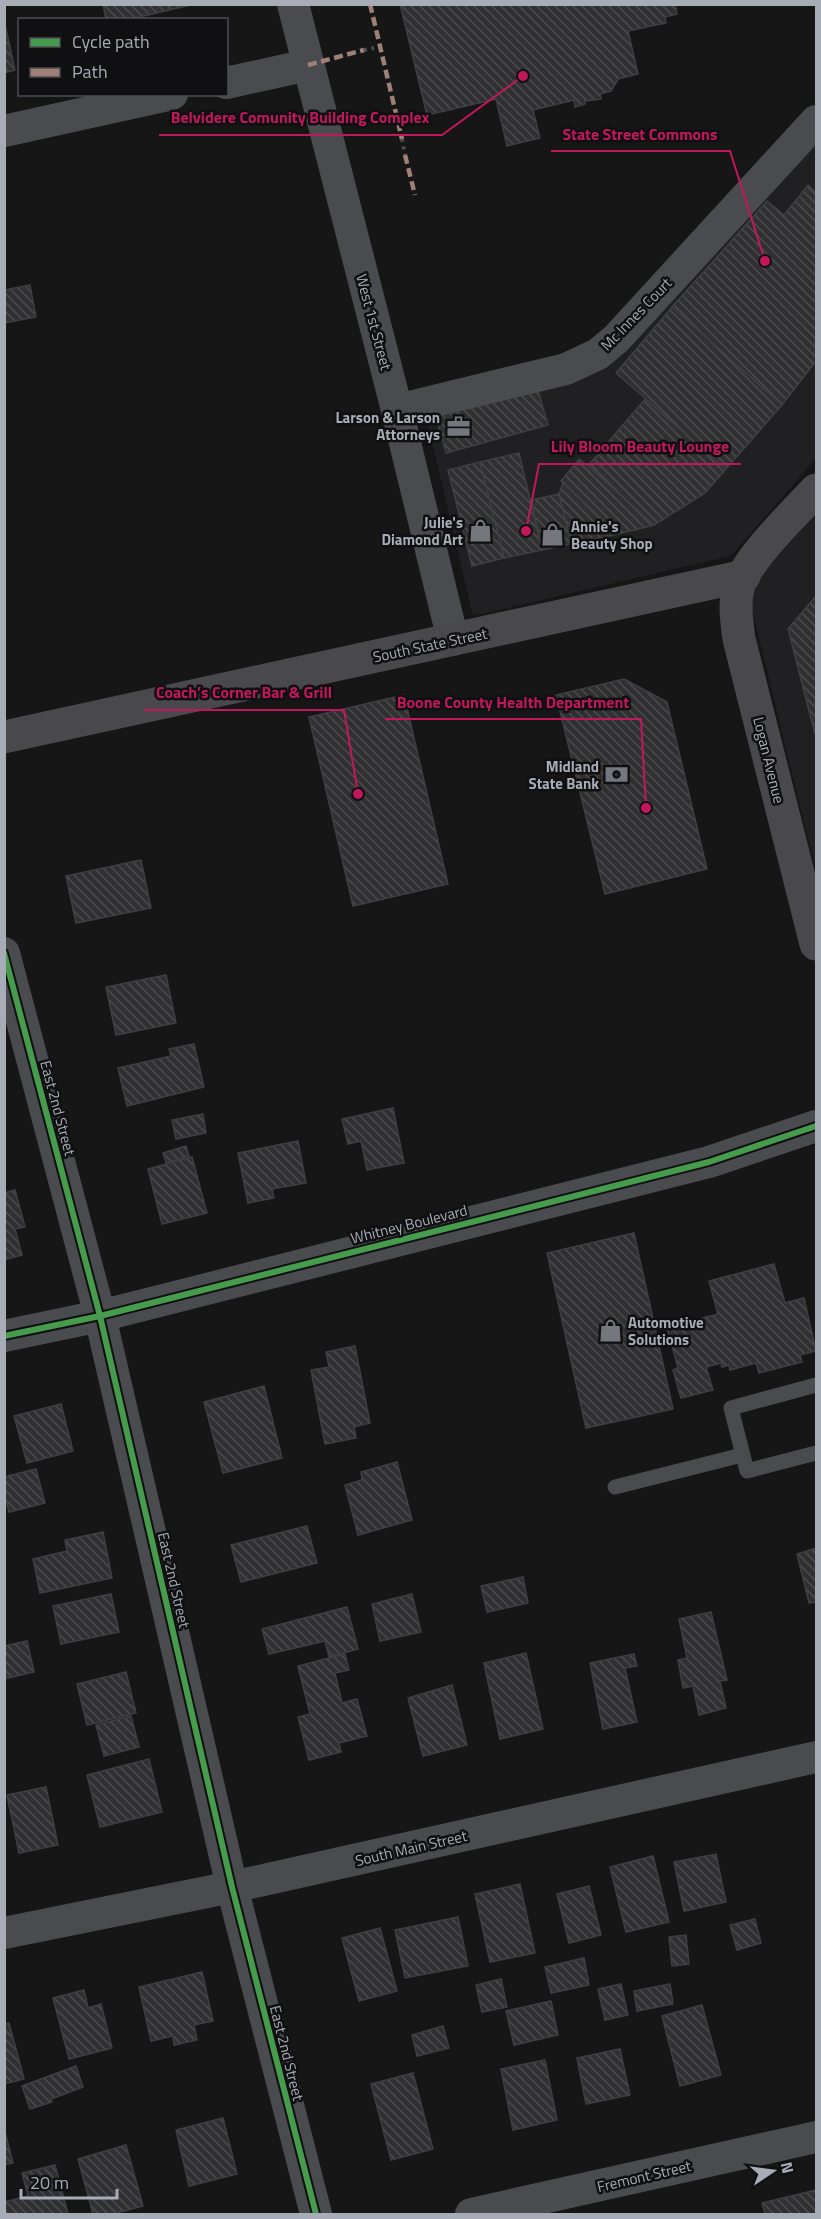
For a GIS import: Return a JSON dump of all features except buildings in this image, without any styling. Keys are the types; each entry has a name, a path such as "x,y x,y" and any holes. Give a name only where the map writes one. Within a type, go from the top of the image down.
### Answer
{"main road":[{"path":"744,576 756,557 816,490"},
{"name":"South State Street","path":"4,736 744,576"},
{"name":"Logan Avenue","path":"744,576 738,588 735,614 739,639 816,944"}],"street":[{"name":"West 1st Street","path":"293,4 397,410 453,640"},
{"path":"228,83 308,65"},
{"path":"4,131 163,96"},
{"name":"Mc Innes Court","path":"397,410 566,369 598,354 616,339 816,121"},
{"name":"East 2nd Street","path":"4,952 100,1316 232,1887 316,2214"},
{"name":"Whitney Boulevard","path":"4,1336 100,1316 709,1162 816,1126"},
{"name":"South Main Street","path":"4,1933 232,1887 816,1758"},
{"name":"Fremont Street","path":"471,2214 816,2137"}],"lane":[{"path":"816,1385 731,1408 747,1471 816,1453"},
{"path":"615,1487 742,1455"}],"path":[{"path":"364,50 374,48"},
{"path":"402,139 405,155"}],"shaded area":[{"path":"816,143 816,458 731,556 473,616 426,416 607,367"},
{"path":"816,496 816,871 744,576"}],"marked path":[{"path":"370,4 402,139"},
{"path":"308,65 364,50"},
{"path":"405,155 415,195"}],"cycle path":[{"path":"4,953 100,1316 232,1887 316,2214"},
{"path":"4,1336 100,1316 709,1162 816,1126"}],"place":[{"name":"Belvidere Comunity Building Complex","path":"523,76"},
{"name":"State Street Commons","path":"765,261"},
{"name":"Larson & Larson Attorneys","path":"458,426"},
{"name":"Julie's Diamond Art","path":"481,531"},
{"name":"Lily Bloom Beauty Lounge","path":"526,531"},
{"name":"Annie's Beauty Shop","path":"553,535"},
{"name":"Midland State Bank","path":"617,775"},
{"name":"Coach’s Corner Bar & Grill","path":"358,794"},
{"name":"Boone County Health Department","path":"646,808"},
{"name":"Automotive Solutions","path":"610,1331"}]}
